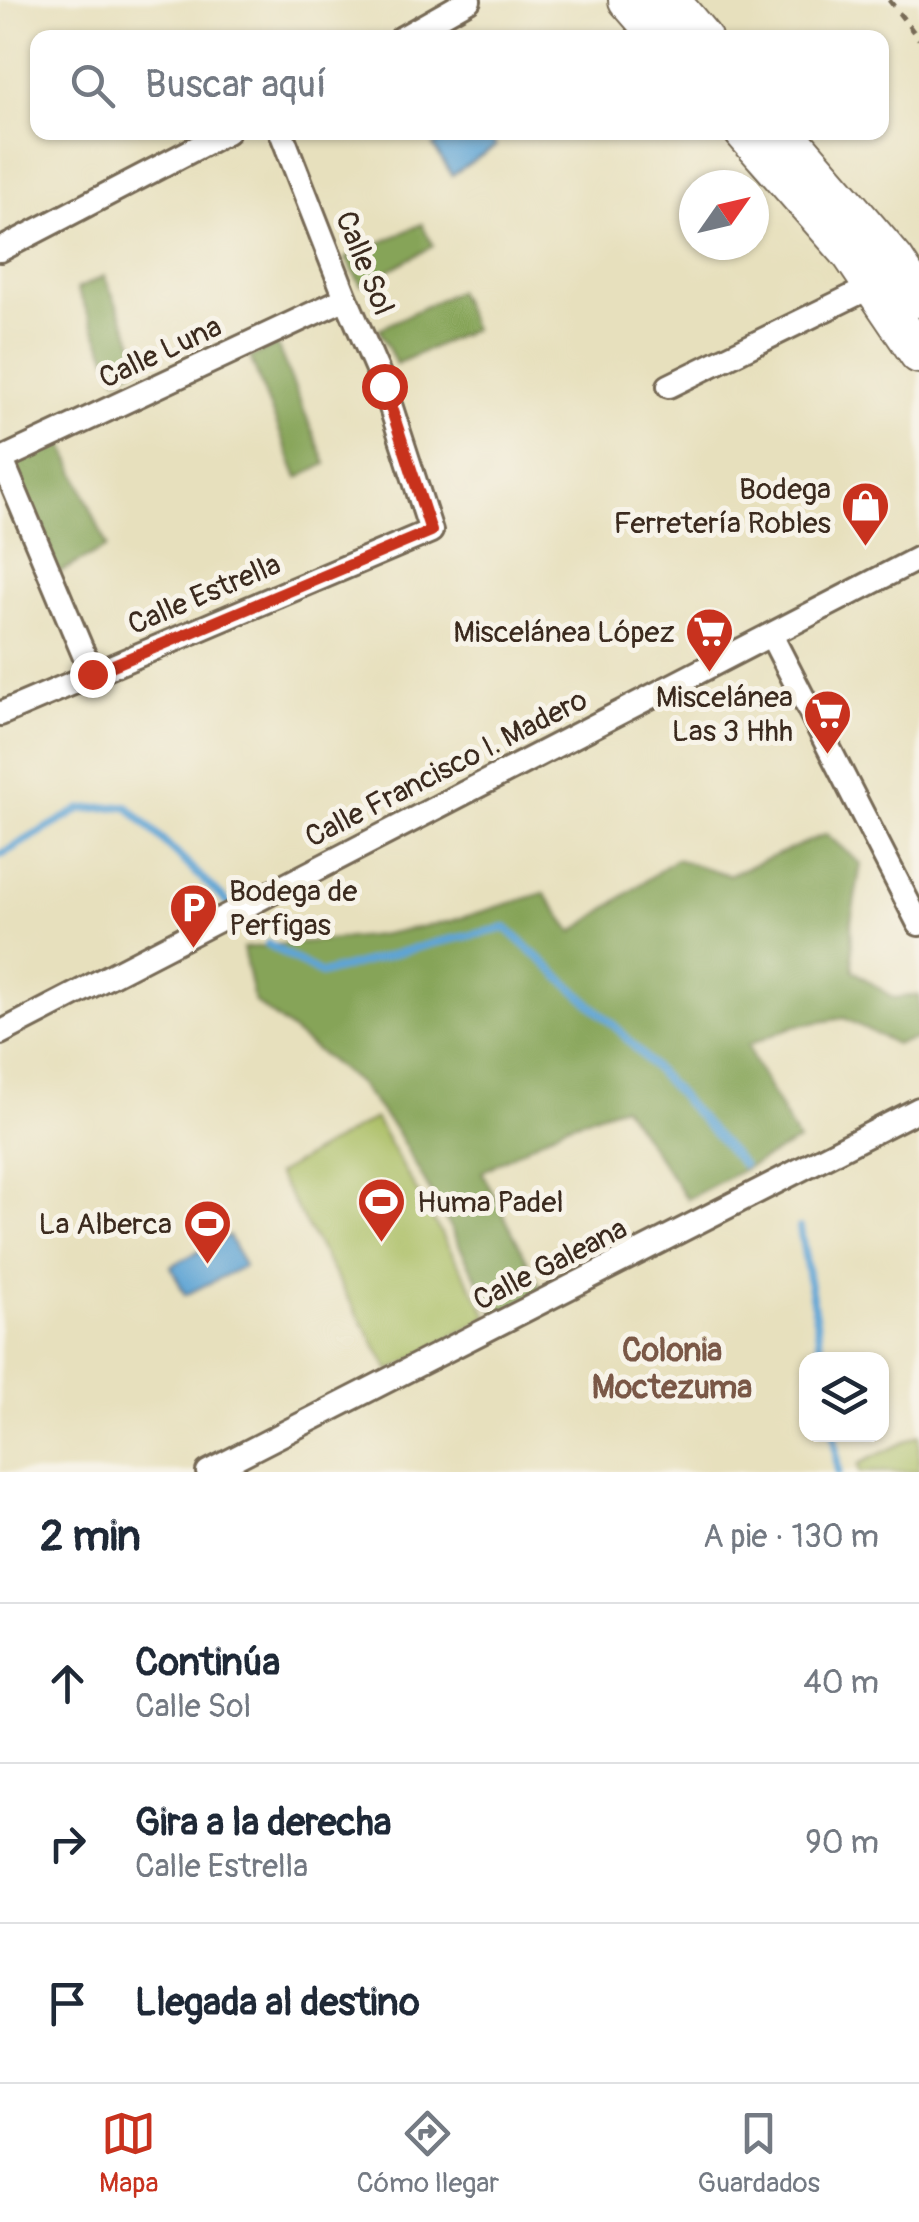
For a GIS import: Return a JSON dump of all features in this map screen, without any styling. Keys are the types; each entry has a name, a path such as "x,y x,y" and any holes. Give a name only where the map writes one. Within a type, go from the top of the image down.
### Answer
{"main road":[{"path":"628,0 653,30"},
{"path":"670,0 695,30"},
{"path":"751,140 852,255 919,354"},
{"path":"791,140 895,261 919,298"}],"street":[{"path":"416,30 469,0"},
{"path":"0,250 212,140"},
{"name":"Calle Sol","path":"284,140 384,386 431,531"},
{"path":"669,386 875,286"},
{"name":"Calle Luna","path":"1,460 346,298"},
{"path":"1,460 92,674"},
{"name":"Calle Estrella","path":"0,714 431,531"},
{"name":"Calle Francisco I. Madero","path":"0,1032 919,558"},
{"path":"771,635 919,924"},
{"name":"Calle Galeana","path":"208,1472 919,1109"}],"path":[{"path":"889,0 919,40"}],"green space":[{"path":"422,224 433,246 361,285 346,258"},
{"path":"104,276 144,364 117,378 77,289"},
{"path":"457,291 473,329 396,364 379,329"},
{"path":"277,345 326,464 298,478 250,357"},
{"path":"61,438 107,547 56,574 8,463"},
{"path":"826,834 861,864 851,922 853,970 893,998 919,995 919,1038 896,1044 844,1018 794,1026 748,1045 798,1141 687,1199 623,1106 566,1125 482,1172 542,1290 496,1316 397,1132 359,1084 254,1001 243,948 379,935 451,921 544,893 573,932 676,859 729,875"},
{"name":"Huma Padel","path":"375,1118 488,1316 390,1371 277,1174"},
{"path":"919,1435 919,1472 859,1472 858,1464"}],"water":[{"path":"444,140 492,140 496,146 452,175 433,146"},
{"name":"La Alberca","path":"229,1236 244,1266 185,1295 171,1266"}],"waterway":[{"path":"0,855 81,809 127,806 232,907"},
{"path":"268,944 321,974 506,928 620,1031 743,1165"},
{"path":"800,1228 822,1352"},
{"path":"835,1442 838,1472"}],"place":[{"name":"Bodega Ferretería Robles","path":"866,548"},
{"name":"Miscelánea López","path":"710,674"},
{"name":"Miscelánea Las 3 Hhh","path":"828,756"},
{"name":"Bodega de Perfigas","path":"194,950"},
{"name":"Huma Padel","path":"382,1244"},
{"name":"La Alberca","path":"207,1266"}],"district":[{"name":"Colonia Moctezuma","path":"672,1368"}],"route":[{"path":"92,674 431,531 384,386"}]}
